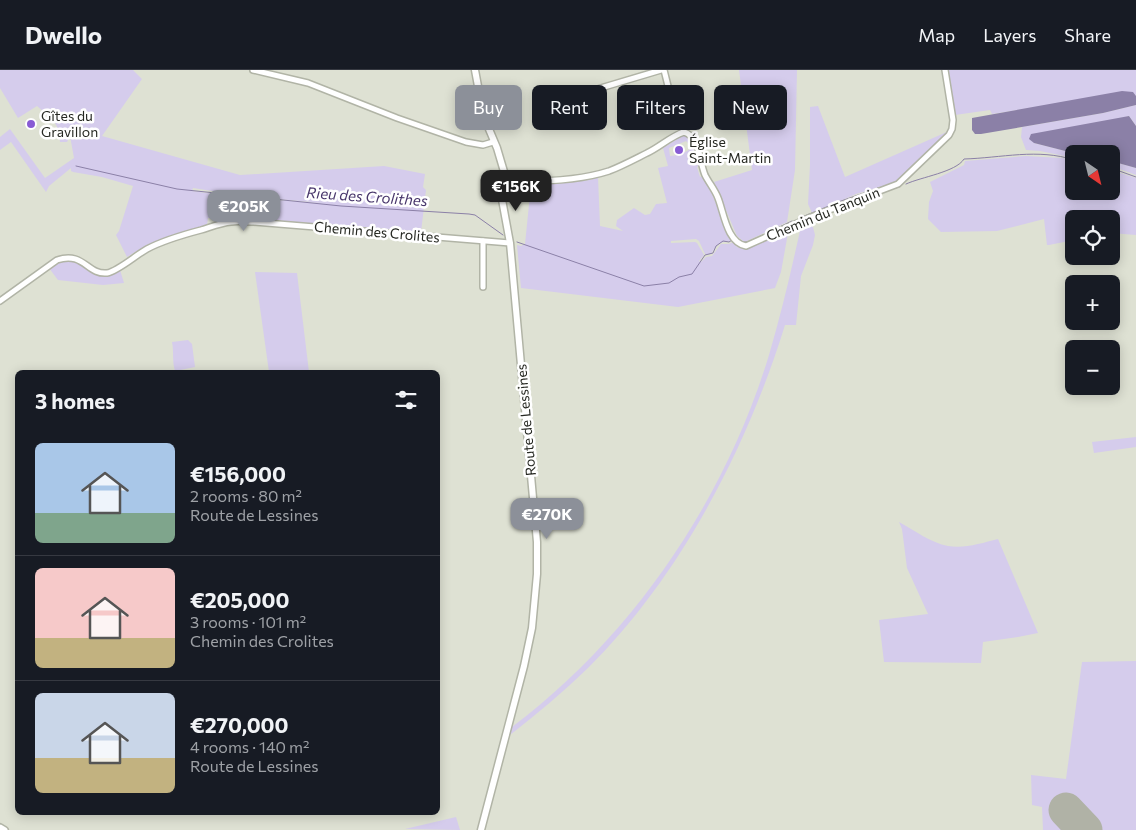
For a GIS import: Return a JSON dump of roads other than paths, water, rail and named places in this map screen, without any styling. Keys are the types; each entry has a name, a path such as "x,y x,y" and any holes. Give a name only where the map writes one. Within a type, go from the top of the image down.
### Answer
{"main road":[{"name":"Route de Lessines","path":"475,70 478,85"},
{"name":"Route de Lessines","path":"481,830 524,666 532,628 537,574 537,542 510,243 501,194 505,175 490,130"}],"street":[{"path":"254,70 308,83 397,118 466,142 482,146 494,142"},
{"path":"505,181 592,175 649,153 684,132 663,70 607,86"},
{"name":"Chemin du Tanquin","path":"684,132 691,135 696,143 706,174 718,196 732,236 737,243 746,246 811,217 898,184 938,146 952,129 952,112 945,70"},
{"name":"Chemin des Crolites","path":"0,301 57,260 72,257 82,260 97,271 106,273 115,270 134,256 166,240 232,222 254,222 510,243"},
{"path":"483,241 483,287"},
{"path":"0,826 5,830"}],"waterway":[{"name":"Rieu des Crolithes","path":"906,184 946,171 960,164 964,159 1033,154 1065,157"},
{"name":"Rieu des Crolithes","path":"76,166 177,189 341,206 469,214 475,215 503,235"},
{"name":"Rieu des Crolithes","path":"1120,171 1136,177"},
{"name":"Rieu des Crolithes","path":"895,188 899,187"},
{"name":"Rieu des Crolithes","path":"802,217 878,188"},
{"name":"Rieu des Crolithes","path":"737,238 743,242 748,242 792,221"},
{"name":"Rieu des Crolithes","path":"517,242 644,286 669,283 679,277 692,274 705,255 713,253 716,246 723,241 729,242 732,240"}],"place":[{"name":"Gîtes du Gravillon","path":"31,124"},
{"name":"Église Saint-Martin","path":"679,150"}]}
